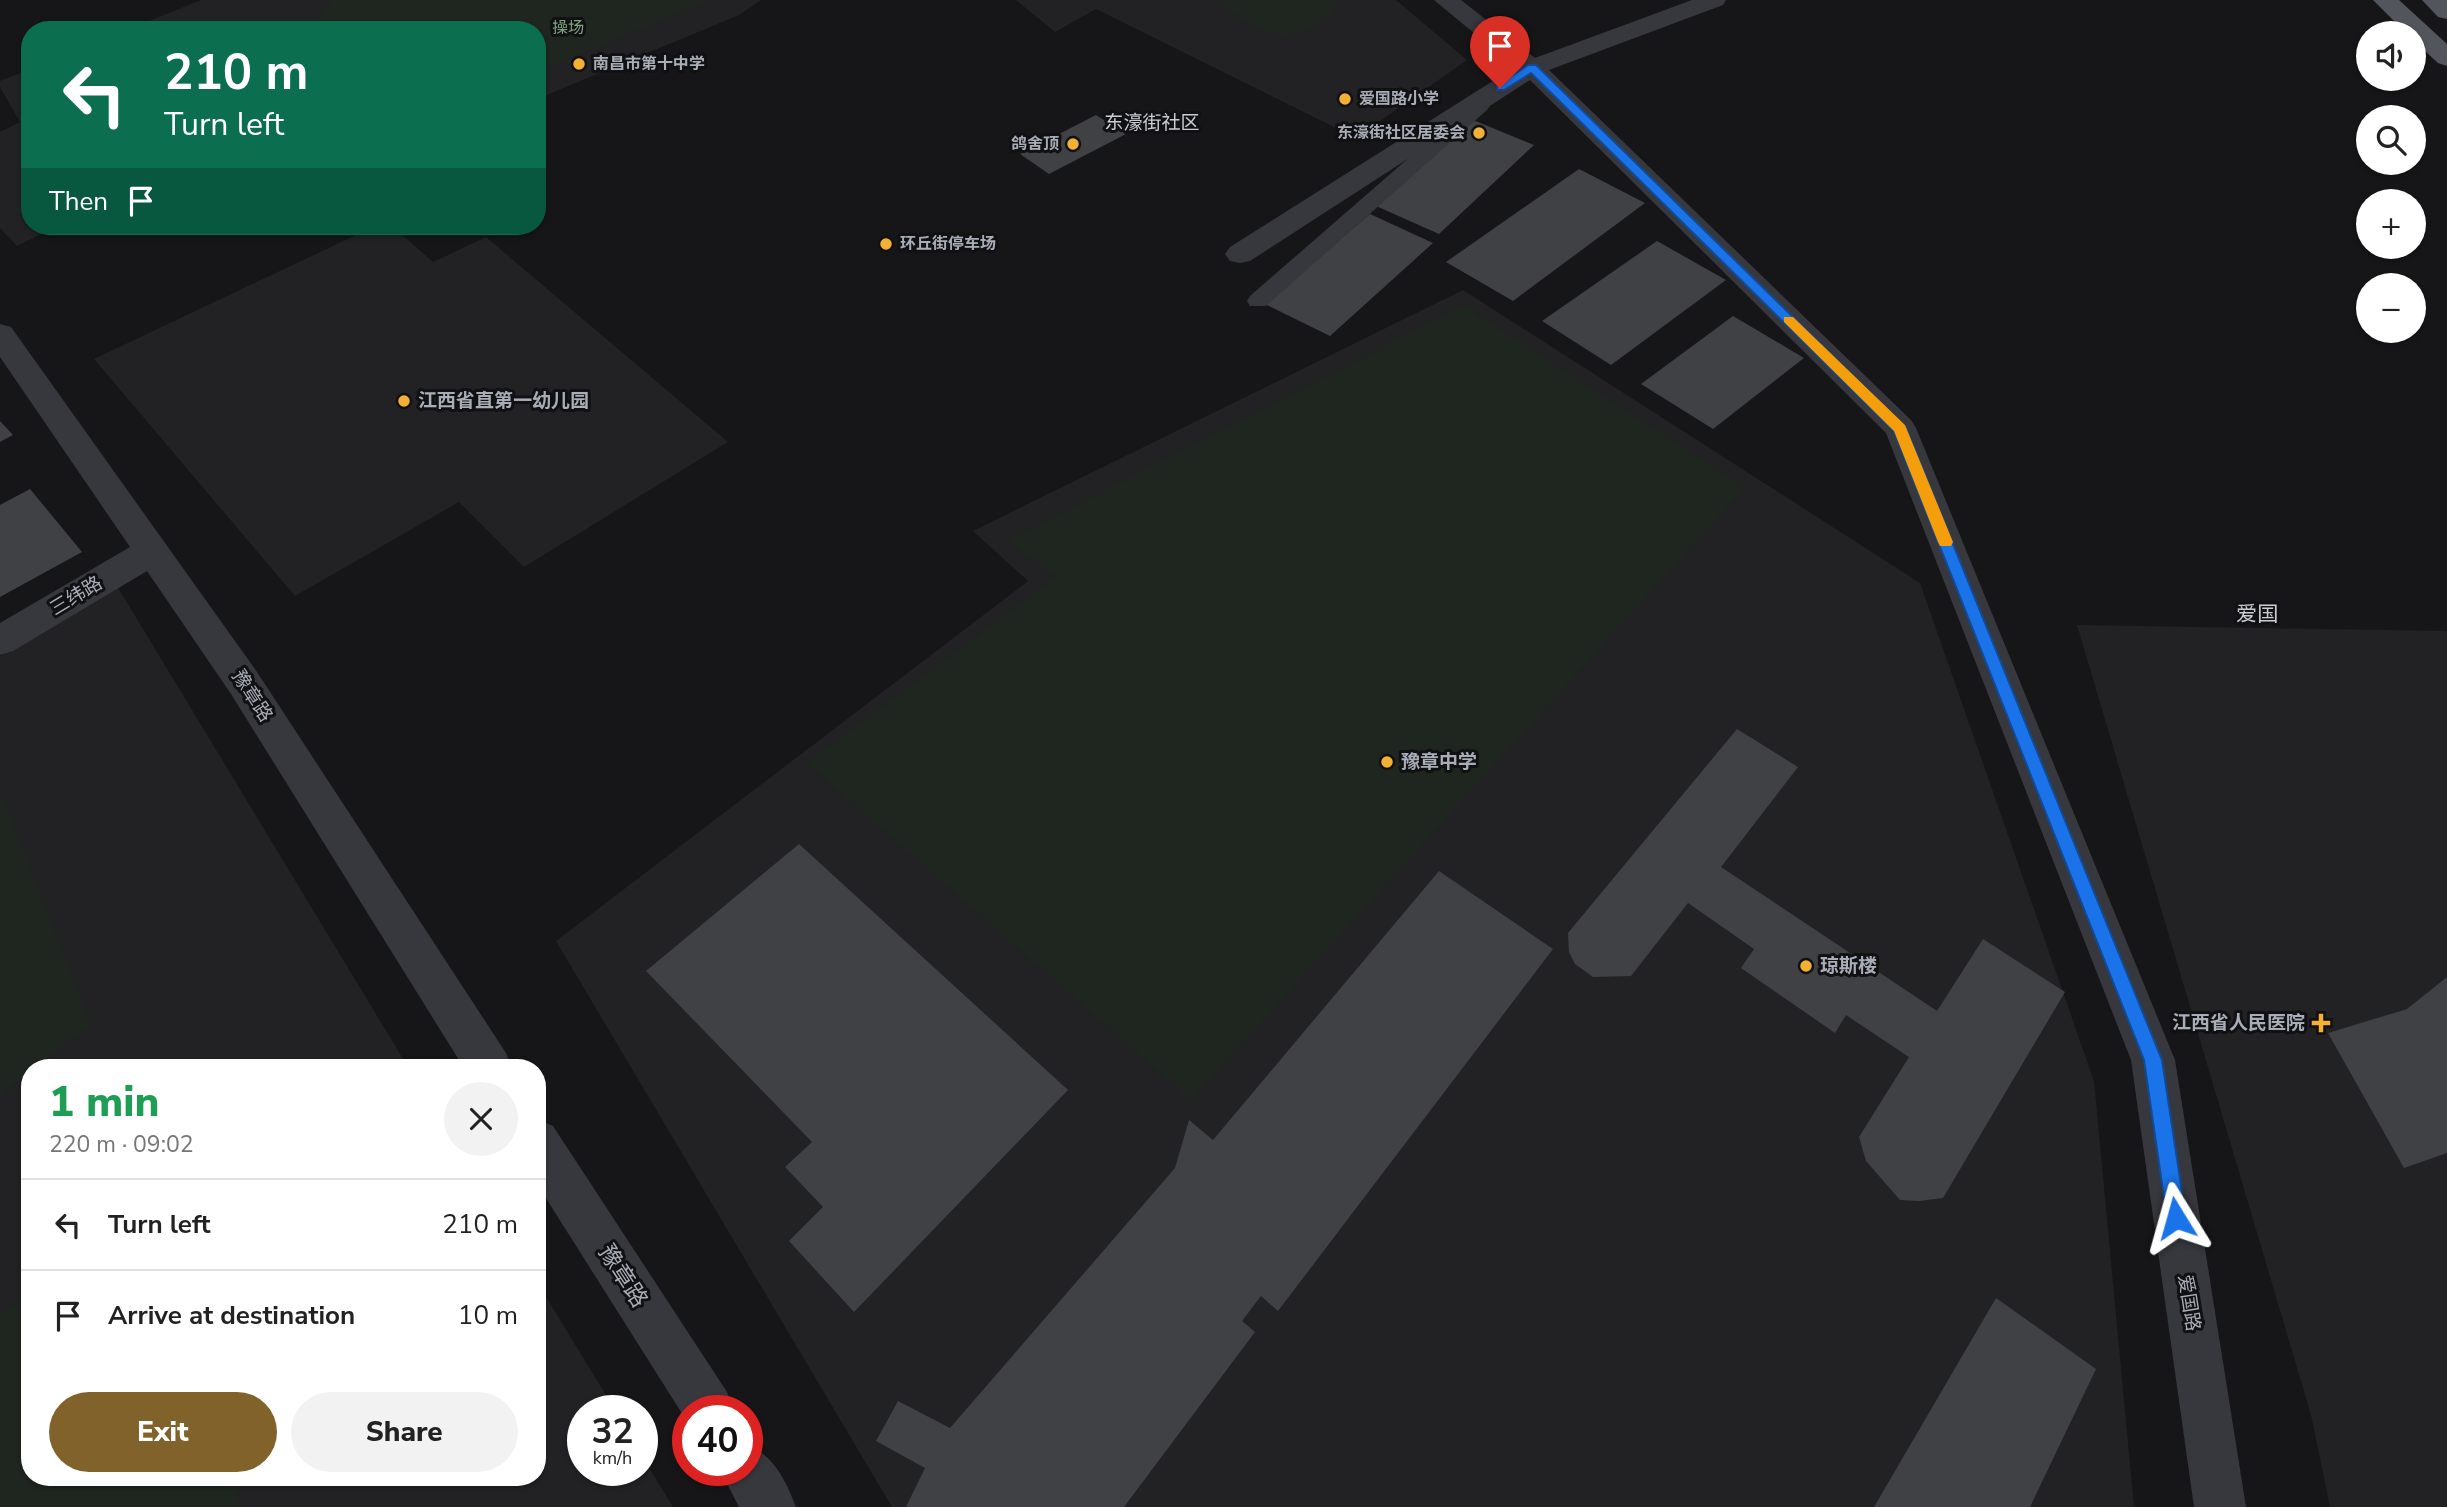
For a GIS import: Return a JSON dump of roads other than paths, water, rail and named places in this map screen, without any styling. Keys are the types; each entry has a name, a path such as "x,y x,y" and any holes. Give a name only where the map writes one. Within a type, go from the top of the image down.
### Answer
{"main road":[{"path":"2385,0 2447,58"},
{"path":"2434,0 2447,12"}],"street":[{"name":"爱国路","path":"1446,0 1532,68 1900,428 2153,1060 2220,1507"},
{"path":"1240,254 1532,68 1714,0"},
{"name":"豫章路","path":"0,334 244,683 483,1059"},
{"name":"三纬路","path":"0,641 152,551"},
{"name":"豫章路","path":"546,1156 699,1395"},
{"path":"757,1486 770,1507"}],"lane":[{"path":"1258,301 1500,88"}],"place":[{"name":"南昌市第十中学","path":"579,64"},
{"name":"爱国路小学","path":"1345,99"},
{"name":"东濠街社区居委会","path":"1479,133"},
{"name":"鸽舍顶","path":"1073,144"},
{"name":"环丘街停车场","path":"886,244"},
{"name":"江西省直第一幼儿园","path":"404,401"},
{"name":"豫章中学","path":"1387,762"},
{"name":"琼斯楼","path":"1806,966"},
{"name":"江西省人民医院","path":"2321,1023"}],"district":[{"name":"东濠街社区","path":"1152,123"},
{"name":"爱国","path":"2257,614"}],"park label":[{"name":"操场","path":"568,28"}]}
